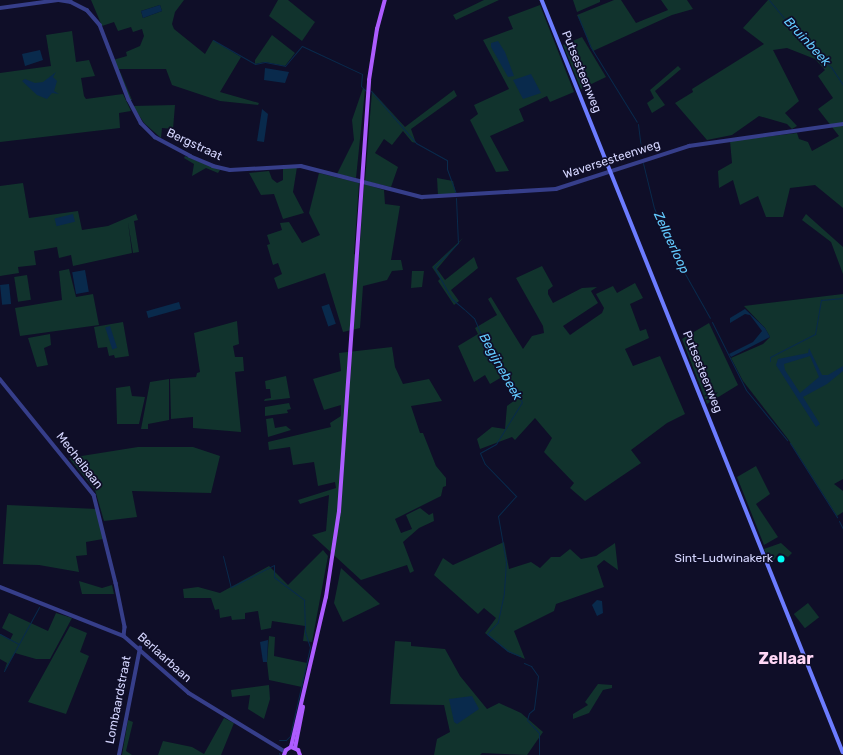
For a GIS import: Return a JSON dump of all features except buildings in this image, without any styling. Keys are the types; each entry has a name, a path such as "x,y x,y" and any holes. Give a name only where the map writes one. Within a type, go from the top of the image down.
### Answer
{"main road":[{"path":"284,753 293,747 333,554 342,470 362,178 372,57 385,0"},
{"name":"Putsesteenweg","path":"542,0 843,752"},
{"path":"293,747 300,755"}],"street":[{"name":"Bergstraat","path":"0,8 59,0 71,2 87,10 100,25 128,100 141,123 164,143 190,156 213,166 230,170 301,166 386,188"},
{"name":"Waversesteenweg","path":"386,188 427,197 545,190 689,146 843,124"},
{"name":"Mechelbaan","path":"0,379 90,489 98,504 125,628 124,636"},
{"name":"Berlaarbaan","path":"0,588 124,636 140,648 189,693 284,753"},
{"name":"Lombaardstraat","path":"119,755 140,648"}],"green space":[{"path":"91,0 184,0 175,12 172,24 174,29 205,54 213,40 241,57 220,92 259,103 258,105 220,101 172,85 166,69 119,69 132,100 129,101 113,60 127,56 126,52 140,46 144,36 142,29 133,32 131,27 118,31 114,22 102,26","holes":["160,5 162,11 143,18 141,11"]},
{"path":"278,0 288,0 315,22 302,41 269,16"},
{"path":"484,0 499,0 456,20 453,15"},
{"path":"573,0 600,0 600,2 577,12"},
{"path":"614,0 621,0 636,23 668,10 661,0 687,0 693,9 672,15 593,51 577,15"},
{"path":"768,0 843,0 843,208 815,185 790,188 783,217 766,217 758,196 740,205 733,180 719,188 718,171 732,163 730,141 797,133 799,139 808,142 812,151 839,136 818,109 833,98 818,76 825,70 815,59 787,48 773,50 799,101 785,113 797,126 792,129 787,124 759,116 732,135 707,140 675,103 693,92 692,89 764,44 743,28"},
{"path":"540,5 574,92 550,102 547,96 519,109 524,121 490,136 509,171 496,172 470,120 478,114 474,105 509,89 483,40 513,29 508,17"},
{"path":"72,31 76,62 89,60 95,76 81,78 84,96 86,99 123,94 131,111 119,113 120,128 0,142 0,73 51,66 46,35"},
{"path":"272,35 295,53 285,66 265,62 255,64 255,60"},
{"path":"582,37 606,77 581,89 563,45"},
{"path":"678,66 681,69 655,91 665,105 652,113 647,103 654,98 650,90"},
{"path":"363,88 365,90 356,178 337,174 354,140 352,120"},
{"path":"454,90 457,96 411,129 416,143 412,142 403,131 392,145 384,139 375,153 398,167 391,187 365,181 372,91 405,127"},
{"path":"175,105 173,129 162,128 161,138 144,123 133,106"},
{"path":"185,156 220,170 218,173 206,168 192,176 194,164 184,158"},
{"path":"297,167 293,192 304,213 283,219 274,194 261,195 249,173 269,171 272,179 277,183 283,180 283,168"},
{"path":"319,173 359,183 354,254 359,256 364,184 384,190 385,204 400,206 391,260 401,260 403,270 392,271 387,280 363,286 360,328 343,332 325,273 278,289 274,278 282,274 278,263 273,265 267,245 270,244 267,235 282,230 280,223 289,222 302,243 320,235 309,213"},
{"path":"437,178 453,181 456,194 438,195"},
{"path":"23,183 29,218 78,211 82,230 108,226 136,214 138,220 134,221 139,252 133,253 128,222 132,253 73,266 71,255 59,258 57,247 34,251 36,265 18,267 19,273 0,276 0,186"},
{"path":"806,214 843,247 843,274 831,242 802,220"},
{"path":"463,238 437,269 445,280 474,257 478,268 451,290 459,301 454,305 438,281 440,279 432,267"},
{"path":"542,266 553,286 548,290 548,294 553,303 582,288 597,287 591,291 598,303 563,326 570,335 602,313 604,308 596,294 613,286 617,293 635,283 643,298 630,304 640,331 646,329 649,338 625,349 633,366 660,356 685,414 667,423 631,450 641,463 585,501 570,488 574,483 544,452 552,438 535,418 515,440 512,437 480,449 477,439 492,427 505,429 507,406 515,400 502,377 490,384 485,375 474,382 458,346 478,334 475,328 497,315 488,299 491,297 523,349 532,336 544,333 543,326 516,278"},
{"path":"69,269 76,297 93,294 99,325 20,336 15,308 62,300 59,271"},
{"path":"412,271 424,271 422,287 411,288"},
{"path":"27,275 31,300 18,302 14,277"},
{"path":"843,294 843,479 834,484 843,491 843,512 837,516 788,439 743,381 731,358 763,344 770,337 765,328 744,306"},
{"path":"237,321 239,344 233,346 235,357 243,357 244,371 235,372 241,432 193,428 193,417 171,419 170,379 196,377 197,373 200,372 194,333"},
{"path":"123,322 129,356 115,358 114,355 109,356 107,347 98,348 94,327"},
{"path":"709,323 738,385 707,404 682,339"},
{"path":"50,334 51,345 44,348 48,365 37,367 28,338"},
{"path":"392,347 395,367 403,384 429,379 442,401 411,406 420,433 423,433 436,466 446,478 446,486 443,487 441,496 395,519 401,533 412,529 406,515 420,508 429,515 433,513 434,521 419,528 403,542 414,571 410,573 407,565 361,580 312,535 326,531 329,495 300,504 298,500 336,488 335,482 318,486 314,462 293,465 290,447 269,450 268,442 331,427 330,423 341,416 341,405 324,410 313,379 341,371 339,353"},
{"path":"286,376 290,398 264,401 265,399 271,398 270,389 266,389 265,381"},
{"path":"169,379 169,420 148,424 148,429 141,429 150,382"},
{"path":"130,386 132,396 145,397 139,424 117,424 116,388"},
{"path":"289,403 291,409 287,410 288,413 265,416 265,407"},
{"path":"273,418 275,428 286,426 291,430 268,437 266,419"},
{"path":"138,447 193,447 220,456 211,493 132,491 137,517 104,521 95,490 69,458"},
{"path":"756,466 770,494 756,504 778,537 764,545 737,477"},
{"path":"7,505 97,509 103,539 86,542 87,555 76,556 79,572 39,565 3,564"},
{"path":"504,542 509,569 531,562 540,568 551,557 560,557 570,549 581,559 596,556 615,543 618,570 604,560 597,566 604,587 556,604 554,611 514,631 525,659 508,652 485,633 496,618 484,608 478,614 434,575 443,558 453,565"},
{"path":"781,543 792,553 788,557 779,553 771,564 764,549"},
{"path":"323,550 328,556 312,642 303,641 305,626 272,621 271,628 261,630 258,611 245,613 245,619 232,620 231,616 220,618 219,609 215,610 211,598 184,598 183,589 198,587 220,593 269,566 288,585"},
{"path":"341,568 380,604 343,622 334,603"},
{"path":"79,581 102,588 112,585 114,594 82,594"},
{"path":"808,603 819,617 805,628 794,614"},
{"path":"9,613 48,631 56,613 72,618 50,659 36,659 15,653 4,671 7,663 0,659 0,634 10,640 13,634 2,628"},
{"path":"70,626 87,633 80,652 89,656 66,714 28,702"},
{"path":"269,636 275,637 274,656 307,663 302,687 269,680 267,662"},
{"path":"395,641 411,642 411,646 445,649 460,676 487,709 499,703 521,713 543,732 527,755 482,753 480,755 434,755 437,739 450,732 444,705 390,704"},
{"path":"598,684 612,685 612,688 603,690 589,713 573,719 573,714 588,705 585,702"},
{"path":"269,685 270,699 264,719 248,709 250,695 232,697 231,690"},
{"path":"224,718 234,723 221,755 158,755 163,741 192,747 204,754"},
{"path":"128,720 133,722 126,751 132,755 122,755"}],"water":[{"path":"160,5 162,11 143,18 141,11"},
{"path":"498,41 505,52 514,76 508,77 491,47 491,43"},
{"path":"40,50 43,60 25,66 22,54"},
{"path":"265,68 289,72 285,83 264,80"},
{"path":"56,72 53,77 57,81 54,91 59,94 52,93 47,99 37,95 22,81 25,79 35,83 43,82"},
{"path":"531,74 541,93 523,99 513,80"},
{"path":"262,109 268,114 264,142 257,141"},
{"path":"73,214 75,222 56,226 55,219"},
{"path":"85,270 89,292 76,294 72,272"},
{"path":"9,284 11,304 2,305 0,285"},
{"path":"179,302 181,309 148,318 146,311"},
{"path":"329,304 336,324 328,326 321,307"},
{"path":"745,309 765,328 770,337 731,357 729,354 753,342 762,331 750,315 745,314 730,323 730,318"},
{"path":"110,326 117,348 112,349 105,328"},
{"path":"809,348 822,375 828,375 843,366 843,371 827,384 803,397 820,424 816,427 776,365 778,359 808,353","holes":["810,356 819,377 800,393 785,370 784,364"]},
{"path":"597,600 602,601 603,613 597,616 592,605"},
{"path":"268,640 267,662 263,662 260,642"},
{"path":"472,696 479,709 457,724 454,722 449,699"}],"waterway":[{"name":"Bruinbeek","path":"769,0 810,49 831,67 843,85"},
{"path":"578,16 590,46 637,122"},
{"name":"Begijnebeek","path":"213,40 255,64 265,62 285,66 302,46 362,74 361,86 366,91"},
{"name":"Begijnebeek","path":"371,91 416,143 447,160 447,169 456,194"},
{"name":"Zellaerloop","path":"638,124 642,156"},
{"name":"Zellaerloop","path":"643,163 654,208 675,256 710,318"},
{"name":"Begijnebeek","path":"456,198 458,243 434,267 452,299 464,309"},
{"path":"770,361 770,357 815,334 821,300 843,298"},
{"name":"Begijnebeek","path":"465,310 474,318 483,339 522,402 496,444 480,453 485,464 516,496 498,516 506,562 504,593 498,622 487,634 508,651 520,656"},
{"name":"Zellaerloop","path":"712,322 746,390 787,440"},
{"name":"Zellaerloop","path":"790,443 837,517"},
{"name":"Zellaerloop","path":"839,521 843,529"},
{"path":"223,556 231,587 274,565 274,577 304,600 305,632 310,647 290,736 286,740 279,740"},
{"path":"4,671 39,607"},
{"path":"0,634 19,644"},
{"name":"Begijnebeek","path":"524,663 531,666 538,676 534,709 529,713 527,720 539,733 539,755"}],"place":[{"name":"Sint-Ludwinakerk","path":"781,559"}],"district":[{"name":"Zellaar","path":"786,659"}]}
